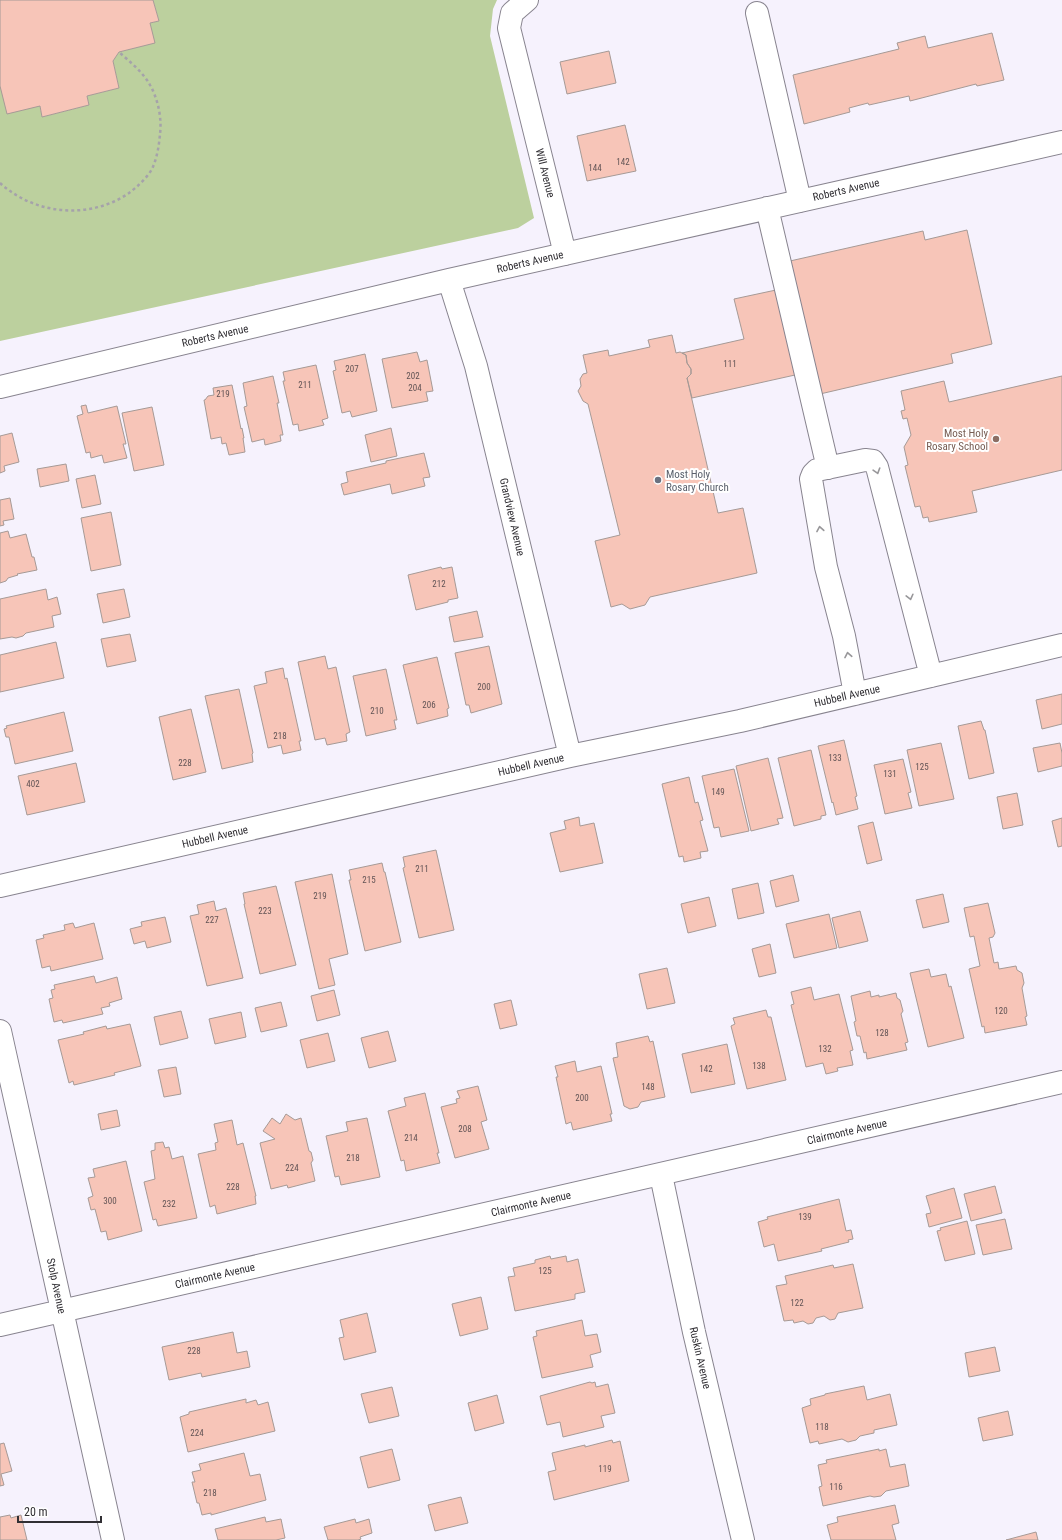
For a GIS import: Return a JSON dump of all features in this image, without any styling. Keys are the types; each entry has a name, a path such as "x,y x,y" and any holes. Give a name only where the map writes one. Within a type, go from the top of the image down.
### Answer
{"street":[{"name":"Will Avenue","path":"527,0 512,13 509,28 565,254"},
{"path":"757,13 800,201"},
{"name":"Roberts Avenue","path":"0,387 449,280 1062,142"},
{"path":"767,208 828,468"},
{"name":"Grandview Avenue","path":"449,280 476,366 570,756"},
{"path":"855,694 844,636 826,567 811,479 817,470 865,460 873,461 877,467 931,676"},
{"name":"Hubbell Avenue","path":"0,886 570,756 740,721 1062,645"},
{"name":"Stolp Avenue","path":"0,1031 113,1540"},
{"name":"Clairmonte Avenue","path":"0,1325 661,1175 1062,1082"},
{"name":"Ruskin Avenue","path":"661,1175 694,1332 744,1540"}],"path":[{"path":"0,183 18,197 39,206 58,210 75,211 98,208 118,201 136,188 151,170 159,149 161,125 157,104 150,84 119,52"}],"green space":[{"path":"153,0 497,0 493,9 490,36 534,218 518,228 0,341 0,86 40,106 42,117 89,105 87,96 119,88 113,61 119,52 154,43 150,23 159,21"}],"building":[{"path":"0,0 153,0 159,21 150,23 155,43 119,52 113,61 119,88 87,96 89,105 42,117 40,106 7,114 0,86"},
{"path":"992,33 1004,80 977,86 976,84 910,101 909,96 869,105 868,103 849,108 850,112 804,124 793,75 899,49 897,43 925,36 928,48"},
{"path":"609,51 616,83 567,94 560,62"},
{"path":"625,125 636,171 587,181 577,136"},
{"path":"967,230 992,344 951,354 953,363 820,394 790,261 923,231 925,240"},
{"path":"776,290 795,375 692,398 687,378 691,374 691,369 687,363 686,355 682,353 744,339 734,299"},
{"path":"672,335 676,353 680,352 686,355 687,363 691,369 691,374 687,378 718,513 743,508 757,573 650,597 645,605 630,609 622,604 611,607 595,541 620,535 588,404 583,401 578,391 581,386 580,379 583,374 587,373 583,355 608,350 609,356 650,347 648,340"},
{"path":"417,352 420,362 427,360 433,391 426,392 428,401 392,408 382,359"},
{"path":"365,354 377,411 352,417 350,411 342,413 333,371 336,370 334,361"},
{"path":"316,365 328,418 322,420 324,425 299,431 298,424 293,425 283,381 285,381 283,372"},
{"path":"273,376 279,403 277,403 283,435 280,435 281,441 265,445 264,439 252,442 244,407 247,406 243,383"},
{"path":"1062,376 1062,470 972,491 977,512 929,522 928,517 923,518 920,506 915,507 905,466 908,465 904,447 911,435 907,418 903,419 901,411 905,410 901,391 944,381 949,402"},
{"path":"232,385 244,438 245,452 229,455 226,443 222,444 221,437 211,439 204,400 208,396 214,395 213,388"},
{"path":"86,405 88,413 117,406 126,444 123,444 127,458 104,463 102,455 91,458 90,452 86,453 77,416 83,414 81,406"},
{"path":"152,407 164,465 134,471 122,413"},
{"path":"391,428 397,456 371,462 365,435"},
{"path":"12,433 19,462 4,466 5,471 0,473 0,436"},
{"path":"424,453 430,477 423,478 425,486 392,494 390,484 344,495 341,484 348,482 346,472 386,463 386,461"},
{"path":"66,464 69,481 40,487 37,469"},
{"path":"95,475 101,504 82,508 76,479"},
{"path":"10,498 14,519 3,521 4,525 0,526 0,500"},
{"path":"111,512 121,565 91,571 81,518"},
{"path":"8,531 10,538 26,534 37,570 17,574 18,575 8,578 6,581 0,583 0,533"},
{"path":"441,567 442,569 452,567 458,598 416,610 408,575"},
{"path":"46,589 48,600 57,597 61,614 52,616 54,627 26,633 23,636 16,638 12,637 0,639 0,599"},
{"path":"124,589 130,617 103,623 97,594"},
{"path":"477,611 483,637 454,642 449,617"},
{"path":"130,634 136,661 107,667 101,639"},
{"path":"56,642 64,678 0,692 0,655"},
{"path":"489,646 502,704 471,713 469,705 466,705 455,653"},
{"path":"325,656 328,669 336,667 350,732 346,734 347,741 327,745 325,738 315,740 298,662"},
{"path":"437,657 449,708 447,709 448,716 417,724 403,665"},
{"path":"283,668 285,679 287,678 301,741 299,741 301,750 283,754 281,745 268,748 254,686 267,683 265,672"},
{"path":"386,669 397,720 394,720 396,729 366,736 353,676"},
{"path":"239,689 253,753 253,762 222,769 205,696"},
{"path":"1062,694 1062,724 1042,729 1036,700"},
{"path":"191,709 206,772 173,780 159,717"},
{"path":"64,712 73,751 15,764 9,737 6,737 4,729 7,728 6,726"},
{"path":"981,721 985,730 994,773 969,779 958,726"},
{"path":"844,740 857,796 855,797 858,809 836,815 818,746"},
{"path":"941,743 954,799 919,806 907,750"},
{"path":"1060,743 1062,766 1038,772 1033,748"},
{"path":"811,750 826,815 821,816 821,819 794,826 778,758"},
{"path":"768,758 783,818 777,819 779,824 751,831 736,766"},
{"path":"903,759 911,792 908,793 912,808 885,814 874,765"},
{"path":"76,763 85,802 27,815 18,776"},
{"path":"734,769 749,831 721,837 719,827 714,828 702,776"},
{"path":"689,777 695,803 698,802 703,820 700,821 708,851 700,852 701,858 684,862 683,856 679,857 662,784"},
{"path":"1017,793 1023,825 1003,829 997,797"},
{"path":"579,817 580,826 594,823 603,863 560,872 550,833 566,829 564,821"},
{"path":"1062,818 1062,846 1058,847 1052,821"},
{"path":"873,822 882,860 867,864 858,826"},
{"path":"436,850 454,930 419,938 403,868 405,867 403,857"},
{"path":"382,863 401,942 365,951 349,880 351,880 349,870"},
{"path":"332,874 348,954 329,959 335,985 319,989 295,882"},
{"path":"793,875 799,901 776,907 770,881"},
{"path":"758,883 764,913 738,919 732,889"},
{"path":"276,886 296,965 260,974 244,904 243,893"},
{"path":"943,894 949,922 923,928 916,900"},
{"path":"709,897 716,926 688,933 681,904"},
{"path":"214,901 216,911 226,908 243,978 207,986 190,916 199,914 197,905"},
{"path":"988,903 995,933 993,937 989,938 994,963 998,962 999,969 1016,966 1017,970 1022,973 1024,983 1022,988 1027,1016 1025,1017 1027,1025 985,1033 984,1026 982,1027 969,969 980,966 974,936 970,937 964,908"},
{"path":"860,911 868,941 839,948 832,918"},
{"path":"829,914 837,948 794,958 786,924"},
{"path":"165,917 171,942 147,948 145,941 134,944 130,929 142,926 141,922"},
{"path":"73,923 75,928 94,923 103,959 51,971 50,966 42,968 36,940 44,938 43,935 65,930 64,925"},
{"path":"770,944 776,973 759,977 752,949"},
{"path":"667,968 675,1003 647,1009 639,974"},
{"path":"929,969 931,977 946,974 949,987 951,986 964,1038 928,1047 910,973"},
{"path":"94,976 96,983 117,977 122,999 109,1003 110,1006 101,1008 103,1014 63,1023 62,1020 54,1022 49,999 53,998 51,990 55,989 54,985"},
{"path":"811,987 814,1000 839,994 853,1050 850,1051 853,1065 837,1068 838,1071 826,1074 823,1063 806,1067 791,1005 794,1004 791,992"},
{"path":"334,990 340,1015 317,1021 311,996"},
{"path":"870,991 871,997 879,995 879,997 896,993 903,1011 901,1014 908,1042 905,1043 907,1050 867,1059 860,1036 857,1036 854,1022 856,1021 851,996"},
{"path":"511,1000 517,1025 500,1029 494,1004"},
{"path":"281,1002 287,1026 261,1032 255,1008"},
{"path":"766,1010 768,1017 771,1017 786,1080 747,1089 731,1026 735,1024 733,1018"},
{"path":"181,1011 188,1038 160,1045 154,1017"},
{"path":"241,1012 246,1037 215,1044 209,1019"},
{"path":"130,1024 141,1066 114,1073 115,1075 74,1085 73,1081 69,1083 58,1040 84,1034 83,1032 106,1026 107,1029"},
{"path":"388,1031 396,1061 369,1068 361,1038"},
{"path":"328,1033 335,1061 307,1068 300,1040"},
{"path":"648,1036 650,1042 653,1041 665,1097 641,1102 638,1107 630,1109 624,1106 613,1058 618,1057 616,1043"},
{"path":"727,1044 735,1084 691,1093 682,1054"},
{"path":"575,1061 577,1072 601,1066 612,1114 610,1114 612,1121 573,1130 571,1122 566,1124 555,1066"},
{"path":"176,1067 181,1094 164,1097 158,1070"},
{"path":"478,1086 487,1120 481,1122 489,1149 455,1158 441,1107 457,1103 456,1099 460,1098 457,1091"},
{"path":"425,1093 440,1163 406,1171 404,1160 401,1161 388,1111 406,1106 404,1098"},
{"path":"117,1110 120,1126 101,1130 98,1114"},
{"path":"286,1114 295,1120 301,1118 309,1151 311,1152 313,1160 311,1163 315,1181 288,1188 287,1185 271,1189 260,1143 275,1139 263,1131 272,1118 280,1124"},
{"path":"367,1118 380,1177 341,1185 339,1176 335,1177 326,1136 348,1131 346,1122"},
{"path":"232,1120 237,1145 243,1143 256,1196 256,1204 217,1214 215,1205 210,1207 198,1154 216,1150 215,1143 218,1142 214,1124"},
{"path":"163,1142 165,1148 169,1147 172,1159 183,1156 197,1218 158,1226 156,1219 153,1220 144,1182 155,1179 151,1151 155,1150 155,1143"},
{"path":"126,1161 142,1231 108,1240 106,1231 101,1232 95,1209 91,1210 88,1198 93,1196 88,1178 95,1177 93,1169"},
{"path":"995,1186 1002,1213 971,1221 964,1194"},
{"path":"954,1188 962,1218 929,1227 926,1214 931,1213 926,1196"},
{"path":"839,1199 846,1231 851,1230 853,1239 848,1240 849,1242 821,1249 822,1251 778,1261 774,1244 764,1247 758,1222 768,1219 767,1217"},
{"path":"1005,1219 1012,1249 983,1255 976,1225"},
{"path":"967,1221 975,1254 945,1261 937,1231 941,1230 940,1228"},
{"path":"550,1256 551,1259 566,1256 567,1262 578,1259 585,1292 575,1294 575,1299 515,1311 508,1277 515,1276 513,1268 535,1263 535,1260"},
{"path":"853,1264 863,1308 838,1313 835,1319 830,1320 824,1316 816,1318 813,1323 808,1324 803,1321 794,1323 793,1320 784,1321 776,1286 787,1284 785,1276 833,1265 834,1268"},
{"path":"481,1297 488,1329 460,1336 452,1304"},
{"path":"367,1313 376,1352 344,1360 339,1338 344,1337 340,1320"},
{"path":"582,1320 585,1336 597,1334 601,1352 590,1355 593,1367 542,1378 533,1337 537,1336 536,1331"},
{"path":"233,1332 237,1353 247,1351 250,1367 202,1377 201,1373 169,1380 162,1347"},
{"path":"995,1347 1000,1371 969,1377 965,1353"},
{"path":"590,1382 595,1382 596,1387 608,1384 615,1413 601,1416 604,1427 563,1437 560,1422 547,1425 540,1396"},
{"path":"864,1386 867,1400 890,1394 897,1425 874,1430 874,1433 860,1436 856,1440 848,1442 842,1439 819,1444 818,1441 810,1443 802,1408 811,1405 810,1399 825,1394"},
{"path":"392,1387 399,1416 369,1423 361,1394"},
{"path":"497,1395 504,1423 475,1431 468,1403"},
{"path":"246,1399 246,1403 256,1400 258,1405 268,1402 275,1431 188,1452 180,1417 189,1414 189,1412"},
{"path":"1008,1411 1013,1435 983,1441 978,1418"},
{"path":"612,1440 613,1443 620,1441 629,1481 554,1500 548,1472 556,1470 552,1453"},
{"path":"4,1443 12,1471 1,1474 4,1485 0,1486 0,1444"},
{"path":"392,1449 400,1480 368,1488 360,1457"},
{"path":"879,1449 879,1451 886,1449 890,1467 905,1464 909,1486 886,1491 881,1496 870,1496 823,1506 819,1487 822,1486 818,1465 827,1463 826,1460"},
{"path":"244,1453 250,1476 260,1474 266,1500 211,1515 211,1513 202,1515 199,1503 197,1503 192,1482 195,1482 192,1472 201,1470 199,1464"},
{"path":"461,1497 468,1523 435,1531 428,1505"},
{"path":"895,1505 899,1523 892,1525 896,1540 831,1540 827,1525 838,1522 837,1517"},
{"path":"10,1515 11,1518 21,1515 27,1540 0,1540 0,1517"},
{"path":"265,1517 266,1522 281,1519 285,1538 276,1540 218,1540 215,1529"},
{"path":"355,1519 356,1523 369,1519 372,1533 360,1537 361,1539 358,1540 328,1540 324,1527"},
{"path":"1036,1532 1038,1540 1006,1540"}],"place":[{"name":"Most Holy Rosary School","path":"996,439"},
{"name":"Most Holy Rosary Church","path":"658,480"}]}
